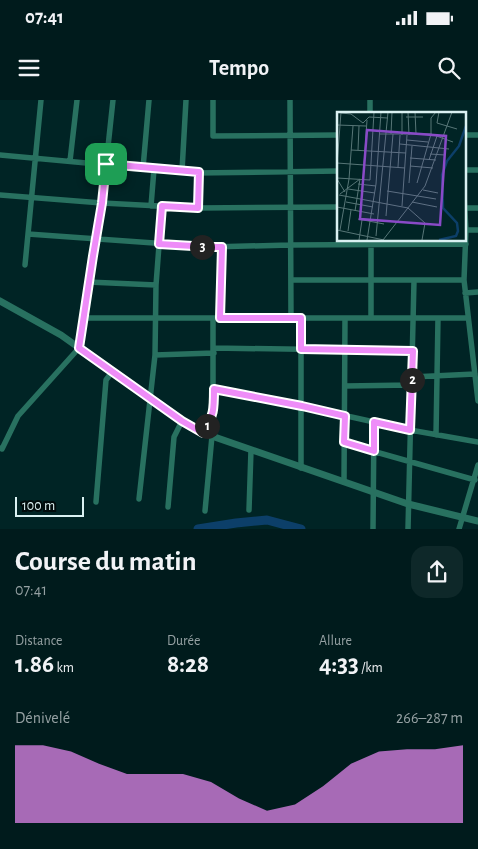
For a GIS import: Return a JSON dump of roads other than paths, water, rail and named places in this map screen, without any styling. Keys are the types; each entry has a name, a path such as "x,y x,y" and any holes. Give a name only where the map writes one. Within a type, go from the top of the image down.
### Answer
{"street":[{"path":"25,265 41,100"},
{"path":"70,161 77,100"},
{"path":"0,448 2,449 18,416 79,348 102,203 113,100"},
{"path":"143,168 149,100"},
{"path":"182,172 186,100"},
{"path":"213,100 213,136 337,135"},
{"path":"290,100 291,318"},
{"path":"0,155 182,172 337,171"},
{"path":"151,206 154,169"},
{"path":"198,208 199,172"},
{"path":"0,195 198,208 337,207"},
{"path":"139,499 155,356 156,285 162,206"},
{"path":"478,230 466,230 464,280 476,365 478,401"},
{"path":"28,234 210,247 371,242 466,244"},
{"path":"371,242 371,318"},
{"path":"220,318 222,247"},
{"path":"291,280 464,280"},
{"path":"408,529 414,281"},
{"path":"88,282 156,285"},
{"path":"465,294 478,292"},
{"path":"0,301 61,334 150,399 203,433 408,504 478,521"},
{"path":"84,318 468,318"},
{"path":"203,433 214,411 213,318"},
{"path":"301,318 302,468"},
{"path":"344,482 345,318"},
{"path":"436,435 438,318"},
{"path":"470,329 478,328"},
{"path":"155,356 213,351 301,349 413,351"},
{"path":"96,502 106,380 112,372"},
{"path":"412,377 475,374"},
{"path":"345,386 412,385"},
{"path":"214,389 410,430 478,442"},
{"path":"168,507 174,437 182,421"},
{"path":"373,529 374,422"},
{"path":"205,511 212,436"},
{"path":"344,442 475,480"},
{"path":"249,510 251,450"},
{"path":"459,529 478,465"}],"waterway":[{"path":"198,529 267,520 301,529"}]}
